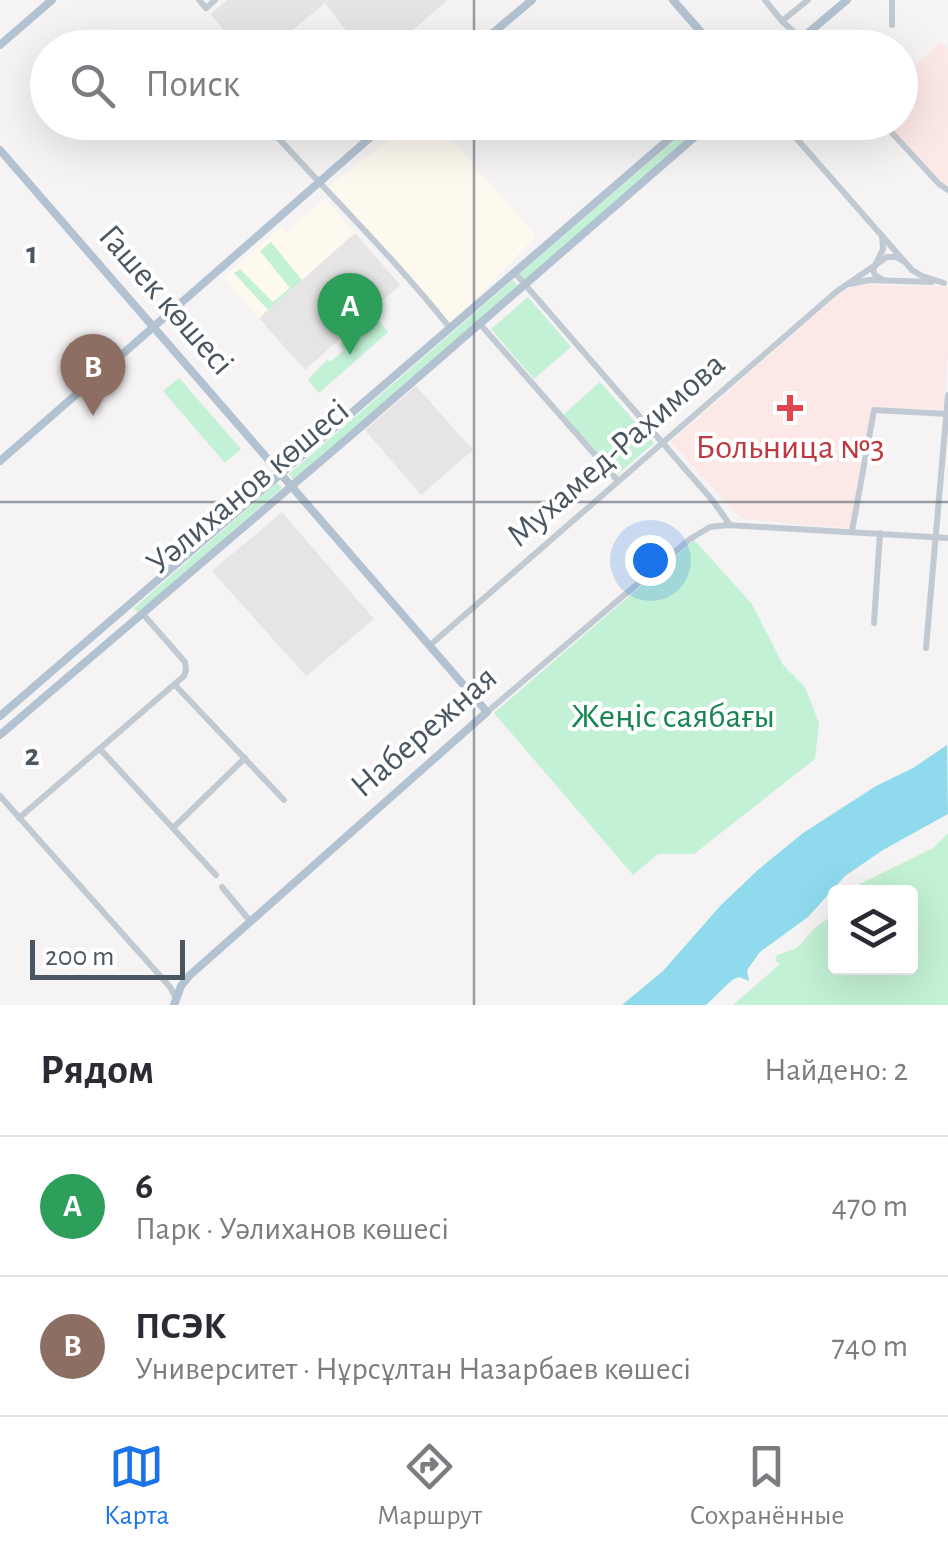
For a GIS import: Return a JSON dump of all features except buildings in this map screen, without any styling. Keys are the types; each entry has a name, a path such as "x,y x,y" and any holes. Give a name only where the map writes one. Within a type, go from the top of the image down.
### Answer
{"main road":[{"path":"0,45 52,0"},
{"path":"496,30 532,0"},
{"path":"673,0 699,30"},
{"path":"810,30 847,0"},
{"path":"0,462 367,140"},
{"name":"Уәлиханов көшесі","path":"0,716 668,140"},
{"name":"Уәлиханов көшесі","path":"0,735 292,488 691,140"},
{"name":"Гашек көшесі","path":"0,150 487,712"},
{"path":"417,356 428,369"},
{"name":"Набережная","path":"175,1002 190,975 487,712"}],"street":[{"path":"199,0 206,8 215,0"},
{"path":"765,0 792,30"},
{"path":"782,21 808,0"},
{"path":"892,0 892,26"},
{"path":"280,140 450,328"},
{"path":"798,140 904,261 919,274 946,283"},
{"path":"899,140 948,190"},
{"path":"877,262 890,256 904,261 906,276 890,281 875,276 873,270 877,262 883,250 882,236"},
{"name":"Мухамед-Рахимова","path":"429,646 836,292 877,262"},
{"path":"514,272 730,525"},
{"path":"836,292 862,281 946,283"},
{"path":"480,324 618,481"},
{"path":"926,648 948,395"},
{"path":"852,532 874,410 947,414"},
{"path":"710,527 718,519 718,507"},
{"name":"Набережная","path":"487,712 652,569 710,527 948,538"},
{"path":"874,623 880,533"},
{"path":"19,818 175,685 186,670 185,662 128,608"},
{"path":"175,685 284,800"},
{"path":"100,749 216,875"},
{"path":"174,827 245,758"},
{"path":"0,796 168,984 175,1002"},
{"path":"222,887 250,921"},
{"path":"168,984 176,986 190,975"}],"shaded area":[{"path":"227,0 448,0 413,30 346,30 325,3 292,30 224,30 211,14"},
{"path":"941,41 948,49 948,184 903,140 918,140 918,64"},
{"path":"390,140 452,140 536,236 449,325 329,186"},
{"path":"325,198 355,233 259,318 223,277 281,227 286,233"},
{"path":"355,233 400,285 305,370 259,318"},
{"name":"Больница №3","path":"856,286 948,287 943,410 871,406 849,528 742,519 671,442 838,295"},
{"path":"416,386 473,450 421,495 365,430"},
{"path":"282,512 374,619 306,676 212,571"}],"green space":[{"path":"675,140 688,140 525,280 519,274"},
{"path":"271,242 302,280 268,310 234,273 240,269 273,302 290,288 260,251"},
{"path":"513,280 518,286 294,480 289,474"},
{"path":"528,297 571,347 534,379 491,329"},
{"path":"373,313 388,332 319,393 308,380 327,360 330,362 344,350 340,344"},
{"path":"179,378 241,449 225,463 163,391"},
{"path":"600,382 654,443 617,475 563,415"},
{"path":"277,483 282,488 138,613 134,608"},
{"name":"Жеңіс саябағы","path":"694,540 752,604 783,665 805,687 819,723 815,759 694,854 658,854 633,875 494,713"},
{"path":"948,833 948,1005 733,1005 780,964 775,961 777,955 797,948 828,919 828,975 918,975 918,885 858,885 933,848"}],"water":[{"path":"947,745 948,814 883,850 837,885 828,885 828,895 808,917 760,952 747,970 749,981 739,977 732,980 706,1005 622,1005 663,971 721,905 803,833 876,786"}],"place":[{"name":"6","path":"350,355"},
{"name":"Больница №3","path":"790,408"},
{"name":"ПСЭК","path":"93,416"}]}
